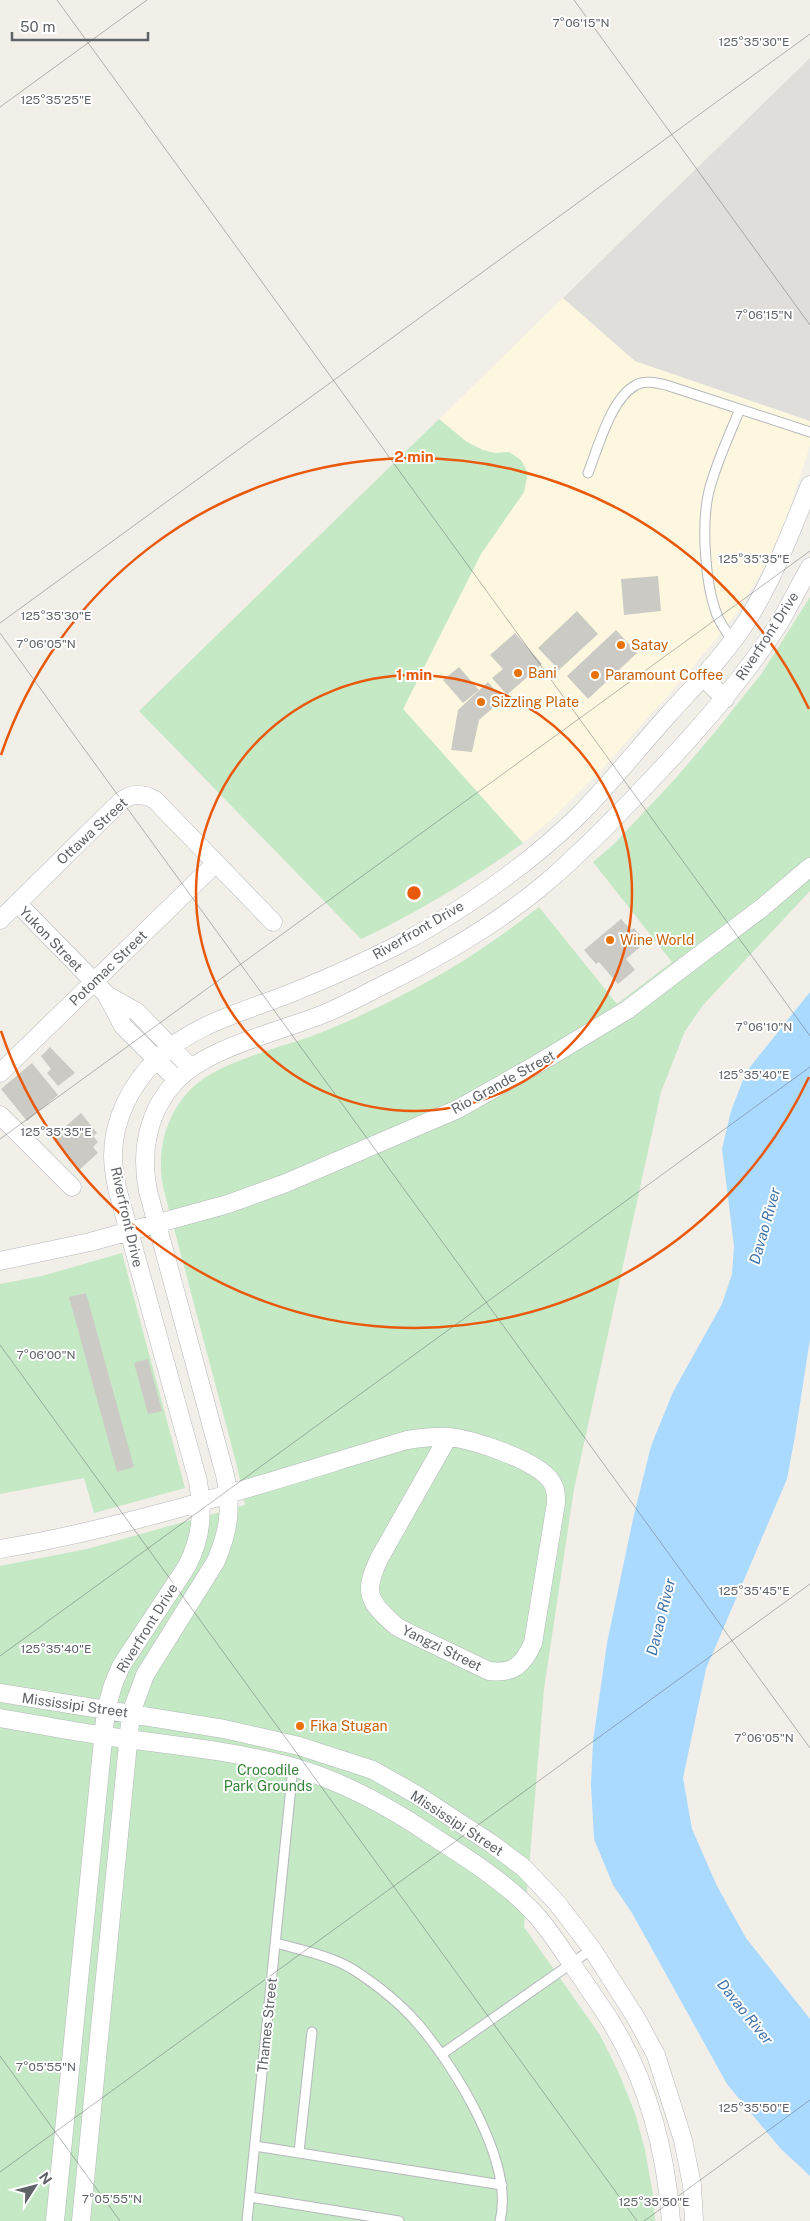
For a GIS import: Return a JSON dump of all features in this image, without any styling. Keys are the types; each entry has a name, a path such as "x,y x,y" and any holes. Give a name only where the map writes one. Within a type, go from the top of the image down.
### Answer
{"street":[{"name":"Riverfront Drive","path":"55,2221 106,1710 112,1685 121,1666 187,1566 194,1552 202,1519 198,1481 117,1188 113,1157 117,1125 127,1099 142,1075 170,1047 208,1025 302,989 398,945 459,908 527,861 578,816 704,678 733,642 764,592 810,485"},
{"name":"Riverfront Drive","path":"81,2221 131,1713 145,1675 216,1561 230,1514 229,1494 156,1223 144,1169 147,1137 153,1118 163,1098 177,1080 191,1068 225,1050 323,1015 414,969 477,933 546,883 601,833 725,699 778,624 810,567"},
{"path":"704,678 725,699"},
{"name":"Ottawa Street","path":"0,920 120,802 132,795 144,795 155,800 273,922"},
{"name":"Potomac Street","path":"0,1073 216,863"},
{"name":"Rio Grande Street","path":"0,1261 42,1253 228,1204 286,1184 458,1109 627,1010 763,907 810,867"},
{"name":"Yukon Street","path":"17,903 107,995 137,1012 191,1068"},
{"name":"Yukon Street","path":"107,995 123,1026 177,1080"},
{"path":"0,1115 72,1188"},
{"name":"Yangzi Street","path":"0,1549 84,1533 201,1502 407,1440 448,1437 485,1445 508,1454 545,1475 552,1482 556,1492 556,1503 533,1643 526,1657 516,1667 504,1673 489,1672 397,1627 386,1618 373,1600 369,1588 370,1577 380,1557 448,1437"},
{"name":"Mississipi Street","path":"0,1693 224,1729 299,1746 373,1770 417,1795 492,1844 524,1868 557,1903 592,1949 636,2018 656,2055 684,2140 692,2185 694,2221"},
{"name":"Mississipi Street","path":"0,1718 103,1736 218,1751 294,1767 360,1791 402,1815 476,1864 509,1890 537,1916 614,2026 633,2064 651,2108 661,2146 672,2221"}],"lane":[{"path":"588,473 610,416 624,394 637,384 652,382 666,385 810,432"},
{"path":"733,642 718,617 713,602 705,544 705,513 716,470 740,409"},
{"name":"Thames Street","path":"247,2221 294,1767"},
{"path":"276,1943 320,1956 352,1969 386,1993 417,2022 442,2054 465,2091 482,2124 494,2155 502,2185 503,2210 500,2221"},
{"path":"442,2054 592,1949"},
{"path":"300,2152 312,2032"},
{"path":"255,2146 502,2185"},
{"path":"250,2197 363,2218 399,2221"}],"shaded area":[{"path":"810,58 810,421 635,361 563,298"},
{"path":"563,298 635,361 810,421 810,446 786,519 767,562 737,613 687,674 601,770 555,816 523,843 403,709 481,554 524,492 509,452 495,453 483,450 467,442 439,419"}],"green space":[{"path":"439,419 467,442 483,450 495,453 509,452 521,460 528,473 524,492 481,554 403,709 523,843 444,895 361,939 139,711"},
{"name":"Crocodile Park Grounds","path":"810,597 810,891 703,1005 685,1031 661,1092 574,1489 544,1689 524,1927 600,2035 618,2071 635,2113 645,2150 653,2195 655,2221 0,2221 0,1566 87,1549 245,1505 238,1470 163,1187 161,1174 162,1149 164,1137 173,1113 188,1092 217,1071 235,1062 313,1036 390,1001 470,957 539,907 617,1004 672,962 593,862 613,845 675,779 715,732 762,673"},
{"path":"122,1253 185,1488 94,1513 84,1478 0,1494 0,1284 42,1276"}],"water":[{"name":"Davao River","path":"810,992 810,1339 795,1436 787,1479 706,1669 683,1778 692,1829 717,1886 746,1938 810,2019 810,2176 780,2148 727,2084 632,1913 613,1885 594,1839 591,1785 593,1741 607,1643 633,1519 651,1446 673,1392 722,1304 732,1274 734,1246 722,1149 731,1111 746,1072"}],"building":[{"path":"658,576 661,611 624,615 621,579"},
{"path":"577,611 598,634 559,670 538,648"},
{"path":"616,630 637,653 588,699 567,676"},
{"path":"515,633 542,664 507,695 492,678 503,669 490,655"},
{"path":"459,667 479,690 463,703 443,680"},
{"path":"488,682 503,699 479,720 472,752 451,750 458,710"},
{"path":"621,919 631,930 634,928 646,942 626,959 635,970 618,984 599,962 596,964 584,950"},
{"path":"50,1047 75,1073 58,1086 47,1073 51,1069 41,1056"},
{"path":"32,1063 58,1095 27,1121 1,1089"},
{"path":"81,1113 97,1133 93,1136 98,1142 93,1147 98,1153 79,1170 52,1138"},
{"path":"86,1293 134,1467 117,1472 69,1297"},
{"path":"148,1359 162,1411 148,1414 134,1363"}],"place":[{"name":"Satay","path":"621,645"},
{"name":"Bani","path":"518,673"},
{"name":"Paramount Coffee","path":"595,675"},
{"name":"Sizzling Plate","path":"481,702"},
{"name":"Wine World","path":"610,940"},
{"name":"Fika Stugan","path":"300,1726"}]}
